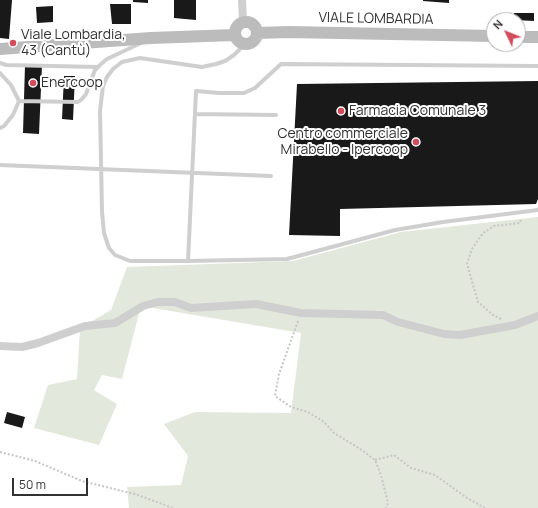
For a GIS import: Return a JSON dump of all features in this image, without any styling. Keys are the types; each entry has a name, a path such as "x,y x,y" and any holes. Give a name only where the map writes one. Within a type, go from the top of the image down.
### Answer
{"main road":[{"path":"243,21 250,22 256,26 257,33 252,42 245,44 238,39 234,31 237,25 243,21"},
{"name":"VIALE LOMBARDIA","path":"257,33 288,32 486,36"},
{"path":"526,37 538,37"},
{"path":"0,49 151,38 238,39"}],"street":[{"path":"242,0 243,21"},
{"path":"0,346 22,347 38,343 85,326 115,323 143,306 158,302 175,302 191,308 256,304 301,313 383,316 398,322 436,332 460,335 515,325 538,316"}],"lane":[{"path":"19,101 78,102 86,94 97,67 107,59 151,38"},
{"path":"238,39 240,49 234,55 225,61 209,66 202,67 140,58 122,62 113,69 107,77 102,94 102,212 104,233 108,248 115,255 130,261 287,259 395,230 443,222 538,210"},
{"path":"0,63 6,65 97,67"},
{"path":"188,261 196,92 244,93 255,88 281,64 538,66"},
{"path":"0,73 11,85 19,101 13,115 4,126 0,128"},
{"path":"195,114 276,115"},
{"path":"0,165 271,176"}],"path":[{"path":"515,325 493,315 478,302 467,264 472,249 483,233 494,226 520,223 521,212"},
{"path":"301,313 279,374 275,396 292,407 308,412 324,422 334,433 362,450 375,460 388,503 386,508"},
{"path":"0,452 35,460 82,482 138,495 173,508"},
{"path":"375,460 394,455 411,468 435,475 467,498 485,508"}],"shaded area":[{"path":"538,217 538,508 129,508 127,487 181,485 188,456 164,424 195,412 291,413 301,333 141,306 122,379 102,375 94,390 117,404 99,445 34,428 48,385 77,379 80,328 111,310 127,267 293,261 401,232"}],"building":[{"path":"0,0 12,0 9,39 0,38"},
{"path":"133,0 148,0 148,3 133,2"},
{"path":"174,0 196,0 196,20 174,18"},
{"path":"449,0 449,3 423,1"},
{"path":"110,4 131,4 131,24 112,24"},
{"path":"53,6 53,22 37,23 36,7"},
{"path":"526,13 534,13 534,21 526,21"},
{"name":"Enercoop","path":"25,65 42,65 39,134 23,133"},
{"path":"64,76 75,76 73,120 62,119"},
{"name":"Centro commerciale Mirabello - Ipercoop","path":"538,81 538,199 536,204 340,209 340,236 289,235 297,84"},
{"path":"7,412 25,417 22,428 4,423"}],"place":[{"name":"Viale Lombardia, 43 (Cantù)","path":"13,43"},
{"name":"Enercoop","path":"33,83"},
{"name":"Farmacia Comunale 3","path":"341,111"},
{"name":"Centro commerciale Mirabello - Ipercoop","path":"416,142"}]}
